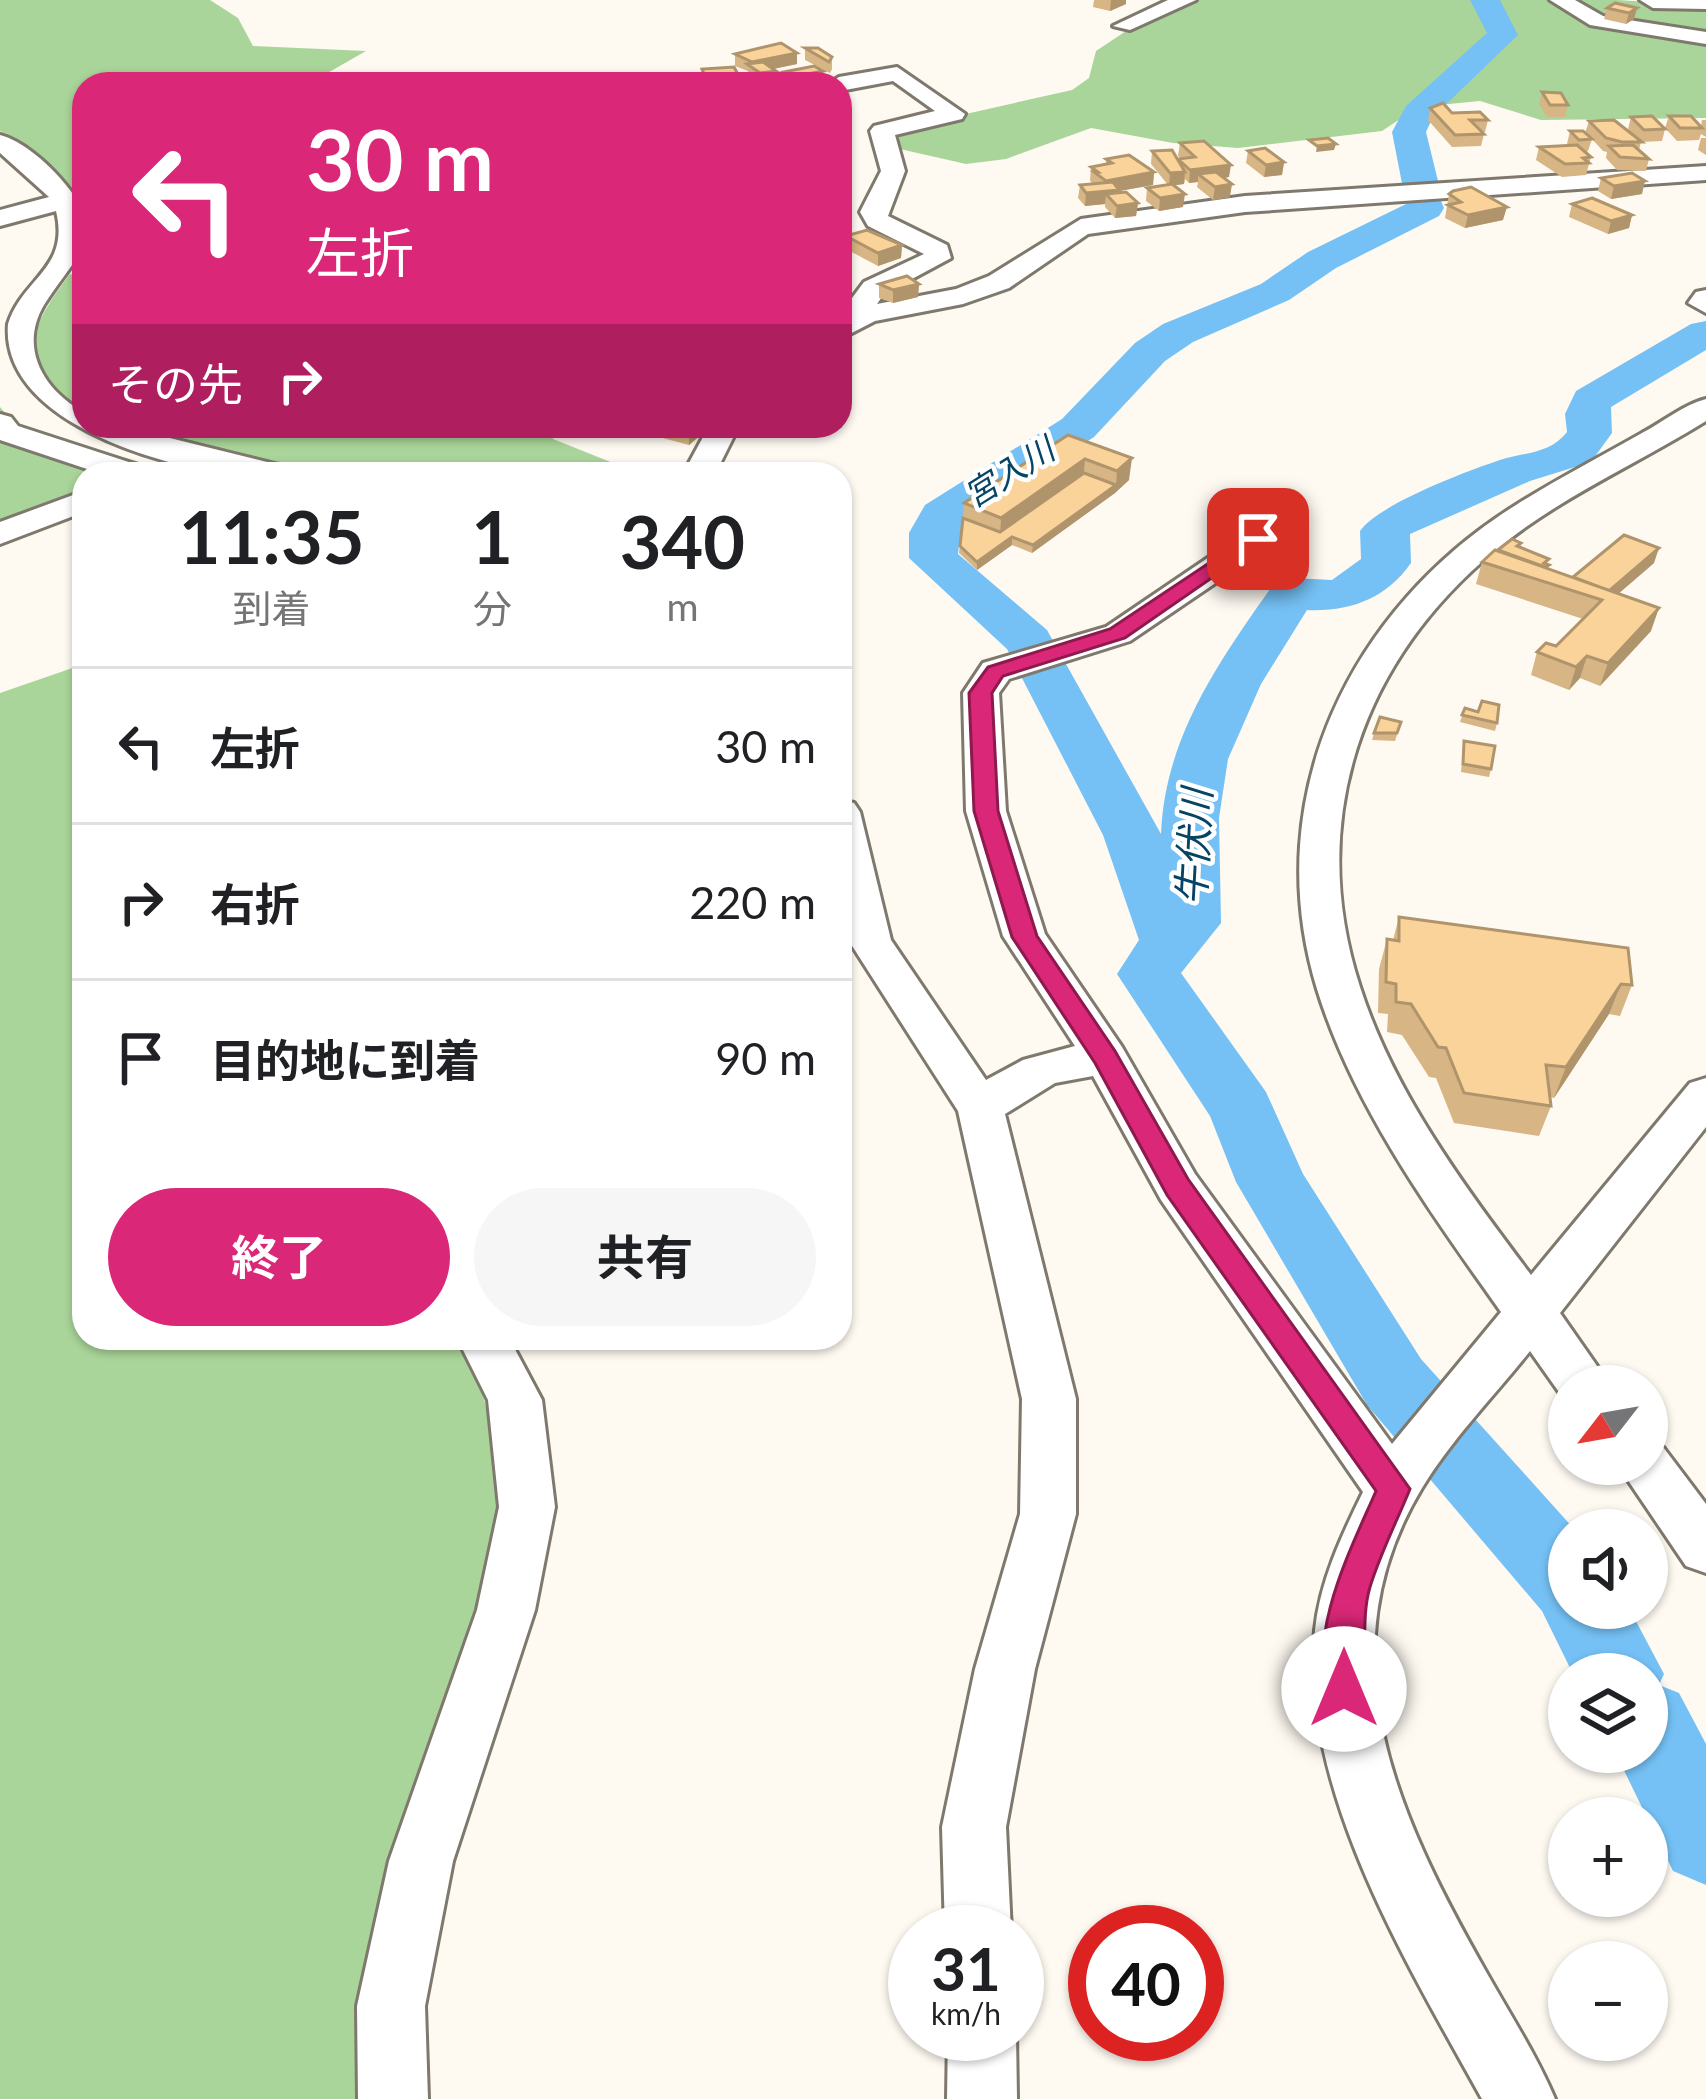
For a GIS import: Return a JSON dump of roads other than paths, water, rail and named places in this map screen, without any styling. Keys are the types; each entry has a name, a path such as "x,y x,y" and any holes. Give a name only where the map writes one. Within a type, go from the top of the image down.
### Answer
{"main road":[{"path":"1653,0 1706,1"}],"street":[{"path":"1123,26 1186,0"},
{"path":"1560,0 1597,21 1706,38"},
{"path":"852,82 898,74 954,114 882,131 893,171 873,212 877,221 938,251 938,258 874,288 863,302 866,314"},
{"path":"0,142 36,166 65,201 72,237"},
{"path":"1522,158 1539,172 1544,184"},
{"path":"1351,164 1386,193"},
{"path":"852,323 866,314 964,296 999,282 1081,227 1245,204 1706,173"},
{"path":"0,218 65,201"},
{"path":"72,245 17,337 18,360 29,382 59,413 72,419"},
{"path":"1566,1365 1523,1321 1408,1134 1348,1014 1324,920 1320,817 1336,735 1370,670 1413,612 1493,534 1689,438 1706,408"},
{"path":"0,423 7,432 97,462"},
{"path":"129,438 213,462"},
{"path":"0,534 72,506"},
{"path":"1258,539 1118,634 996,671 980,693 986,811 1024,937 1106,1058 1178,1187 1399,1479"},
{"path":"852,862 871,941 981,1109 1049,1399 1048,1514 1005,1669 974,1828 977,1905"},
{"path":"981,1109 1003,1089 1046,1065 1106,1058"},
{"path":"1520,2099 1412,1902 1373,1810 1344,1689 1343,1634 1352,1587 1399,1479 1706,1095"},
{"path":"393,2099 391,2006 421,1861 506,1610 526,1507 515,1400 489,1350"},
{"path":"1660,1485 1706,1548"},
{"path":"982,2061 982,2099"}],"waterway":[{"name":"宮入川","path":"1421,185 1409,132 1418,113 1503,35 1485,0"},
{"name":"宮入川","path":"1170,940 1132,835 1029,641 934,558 933,533 942,515 1078,428 1150,352 1178,333 1275,292 1322,260 1426,208 1422,196"},
{"name":"牛伏川","path":"1170,940 1190,923 1192,801 1200,759 1234,684 1293,593 1334,595 1354,589 1386,563 1384,531 1393,524 1516,470 1575,452 1590,433 1591,400 1706,333"},
{"name":"牛伏川","path":"1170,940 1149,974 1242,1110 1271,1182 1394,1382 1548,1559"},
{"name":"牛伏川","path":"1595,1629 1608,1653"},
{"name":"牛伏川","path":"1668,1764 1706,1838"}]}
